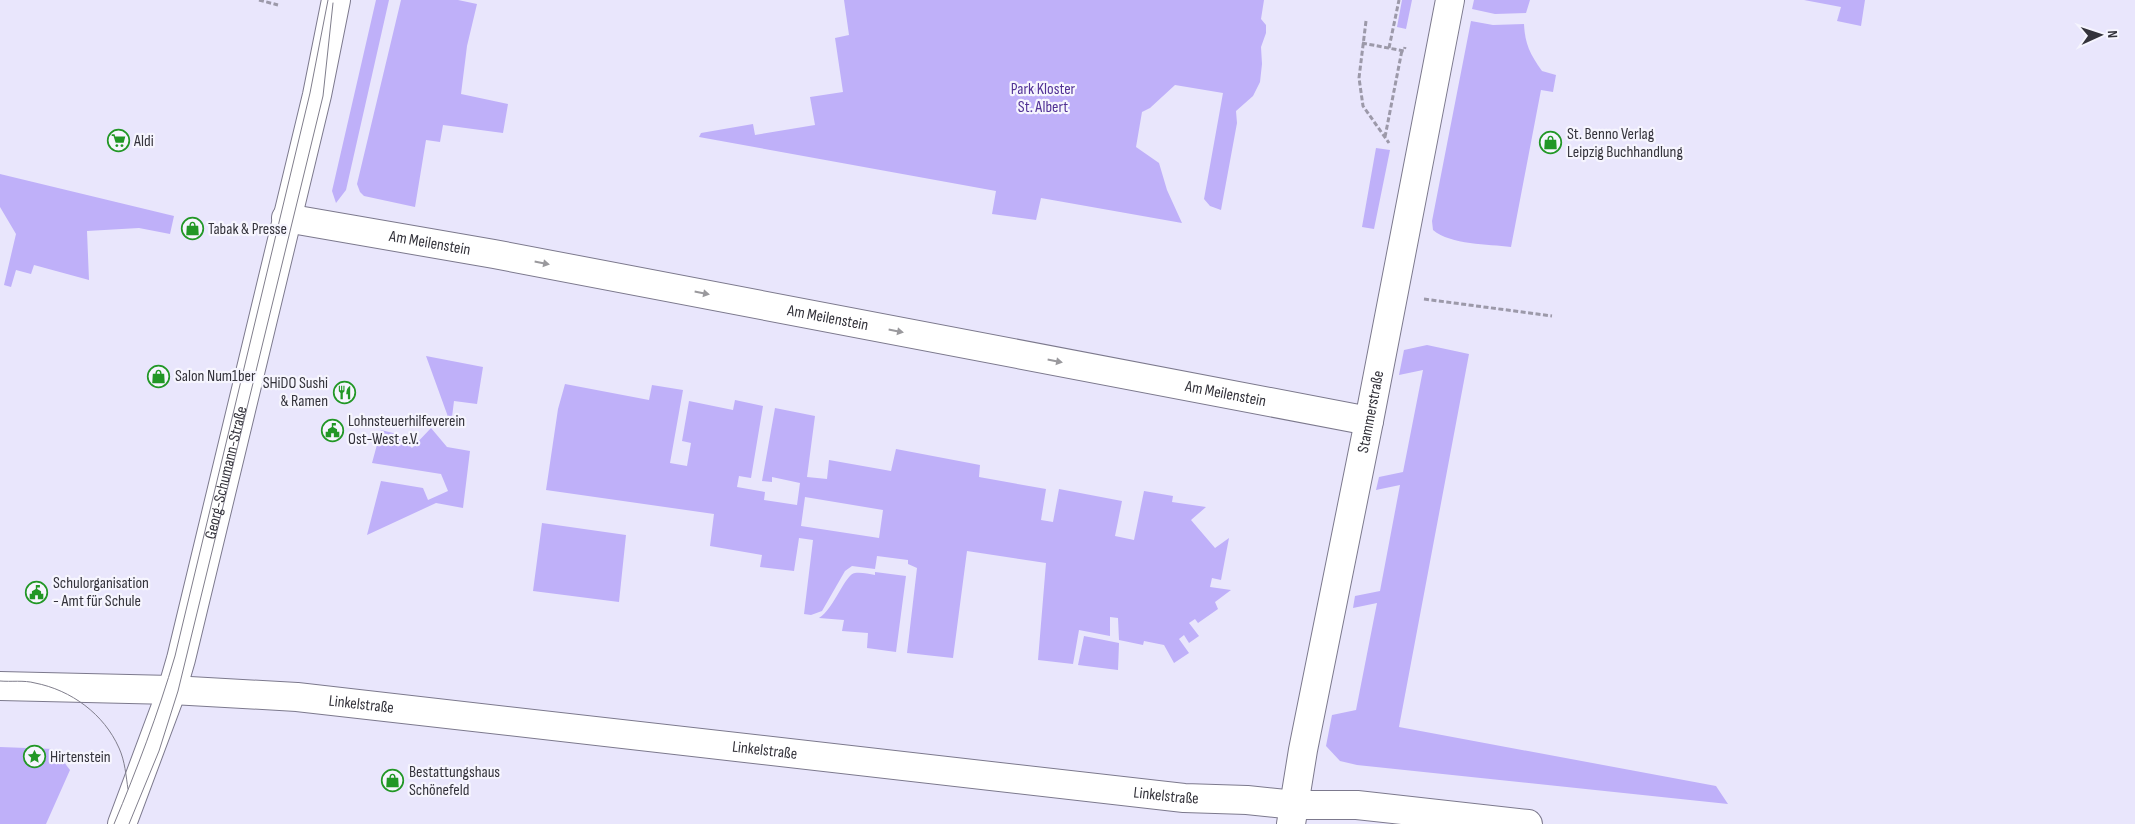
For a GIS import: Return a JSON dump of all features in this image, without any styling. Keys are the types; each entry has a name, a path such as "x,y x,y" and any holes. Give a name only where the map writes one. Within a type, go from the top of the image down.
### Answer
{"street":[{"name":"Georg-Schumann-Straße","path":"122,824 172,690 197,596 316,95 336,0"},
{"name":"Stammerstraße","path":"1293,814 1303,750 1450,0"},
{"name":"Am Meilenstein","path":"286,218 494,254 1369,421"},
{"name":"Linkelstraße","path":"0,686 172,690 297,697 1174,797 1293,814 1357,805 1528,824"}],"path":[{"path":"258,0 278,5"},
{"path":"1389,48 1399,0"},
{"path":"1366,21 1359,78 1363,106 1391,146 1395,146"},
{"path":"1362,44 1403,51 1385,138"},
{"path":"1393,295 1552,316"}],"green space":[{"path":"376,0 389,0 346,190 336,203 332,191"},
{"path":"401,0 458,0 477,4 467,46 461,94 508,104 503,133 443,125 440,142 426,140 415,207 364,196 357,184"},
{"name":"Park Kloster St. Albert","path":"844,0 1264,0 1261,19 1266,25 1266,33 1261,47 1260,82 1253,96 1236,111 1237,123 1221,210 1210,206 1204,199 1223,93 1175,85 1150,108 1142,112 1136,147 1159,163 1167,190 1182,223 1041,198 1036,220 992,214 996,191 699,137 701,133 753,124 755,135 815,125 810,97 843,92 835,38 849,35"},
{"path":"1402,0 1412,0 1406,29 1397,27"},
{"path":"1474,0 1530,0 1526,13 1495,14 1472,9"},
{"path":"1804,0 1865,0 1861,26 1837,21 1841,7"},
{"path":"1471,21 1493,25 1524,24 1527,43 1534,59 1542,71 1556,75 1553,92 1541,90 1511,247 1450,239 1433,230 1432,221"},
{"path":"1376,148 1390,150 1374,229 1362,227"},
{"path":"0,174 174,216 170,234 139,228 87,231 89,280 34,265 31,274 16,270 11,287 4,285 16,234 0,207"},
{"path":"1427,345 1469,354 1399,727 1716,786 1728,804 1357,765 1340,761 1326,746 1332,715 1356,710 1377,603 1353,608 1355,596 1380,591 1400,485 1376,490 1379,477 1403,472 1423,370 1399,375 1404,350"},
{"path":"426,356 483,367 477,404 454,401 451,425"},
{"path":"565,384 649,400 652,385 683,390 670,463 687,466 691,443 682,441 689,401 733,410 735,400 763,406 751,478 739,476 737,487 765,492 764,500 797,505 800,483 772,477 772,482 762,481 775,408 815,416 807,477 827,479 829,460 891,471 896,449 980,465 979,477 1046,489 1041,520 1053,522 1059,489 1122,501 1115,536 1134,540 1144,491 1173,496 1172,502 1206,507 1191,520 1215,548 1229,538 1221,580 1212,578 1210,587 1231,590 1215,602 1218,609 1198,623 1195,619 1189,623 1199,636 1189,643 1184,635 1179,639 1189,653 1174,663 1164,645 1144,641 1143,645 1119,640 1118,618 1110,617 1110,636 1079,630 1073,664 1038,660 1046,563 967,551 953,658 907,653 917,568 908,564 908,560 877,556 875,569 852,566 845,571 822,611 811,615 804,614 813,540 799,538 794,571 760,567 762,555 710,546 714,514 546,490 558,409","holes":["805,497 883,510 879,538 801,526"]},
{"path":"431,428 447,447 470,451 463,508 436,503 367,535 381,481 423,488 428,500 448,491 441,474 372,463 381,430 397,434 412,448"},
{"path":"542,523 626,535 619,602 533,591"},
{"path":"875,572 906,576 896,652 867,648 868,633 842,631 844,620 819,618 830,607 851,575 860,573 875,575"},
{"path":"1084,636 1119,643 1118,670 1078,665"},
{"path":"0,747 54,749 70,770 46,824 0,824"}],"tram line":[{"path":"114,824 147,741 175,656 310,93 328,0"},
{"path":"129,824 159,751 178,691 323,96 333,3"},
{"path":"0,681 26,682 48,686 85,705 105,724 113,736 124,763 128,789"}],"place":[{"name":"Aldi","path":"118,141"},
{"name":"St. Benno Verlag Leipzig Buchhandlung","path":"1551,143"},
{"name":"Tabak & Presse","path":"192,229"},
{"name":"Salon Num1ber","path":"159,376"},
{"name":"SHiDO Sushi & Ramen","path":"344,392"},
{"name":"Lohnsteuerhilfeverein Ost-West e.V.","path":"332,430"},
{"name":"Schulorganisation - Amt für Schule","path":"37,592"},
{"name":"Hirtenstein","path":"34,757"},
{"name":"Bestattungshaus Schönefeld","path":"393,781"}]}
